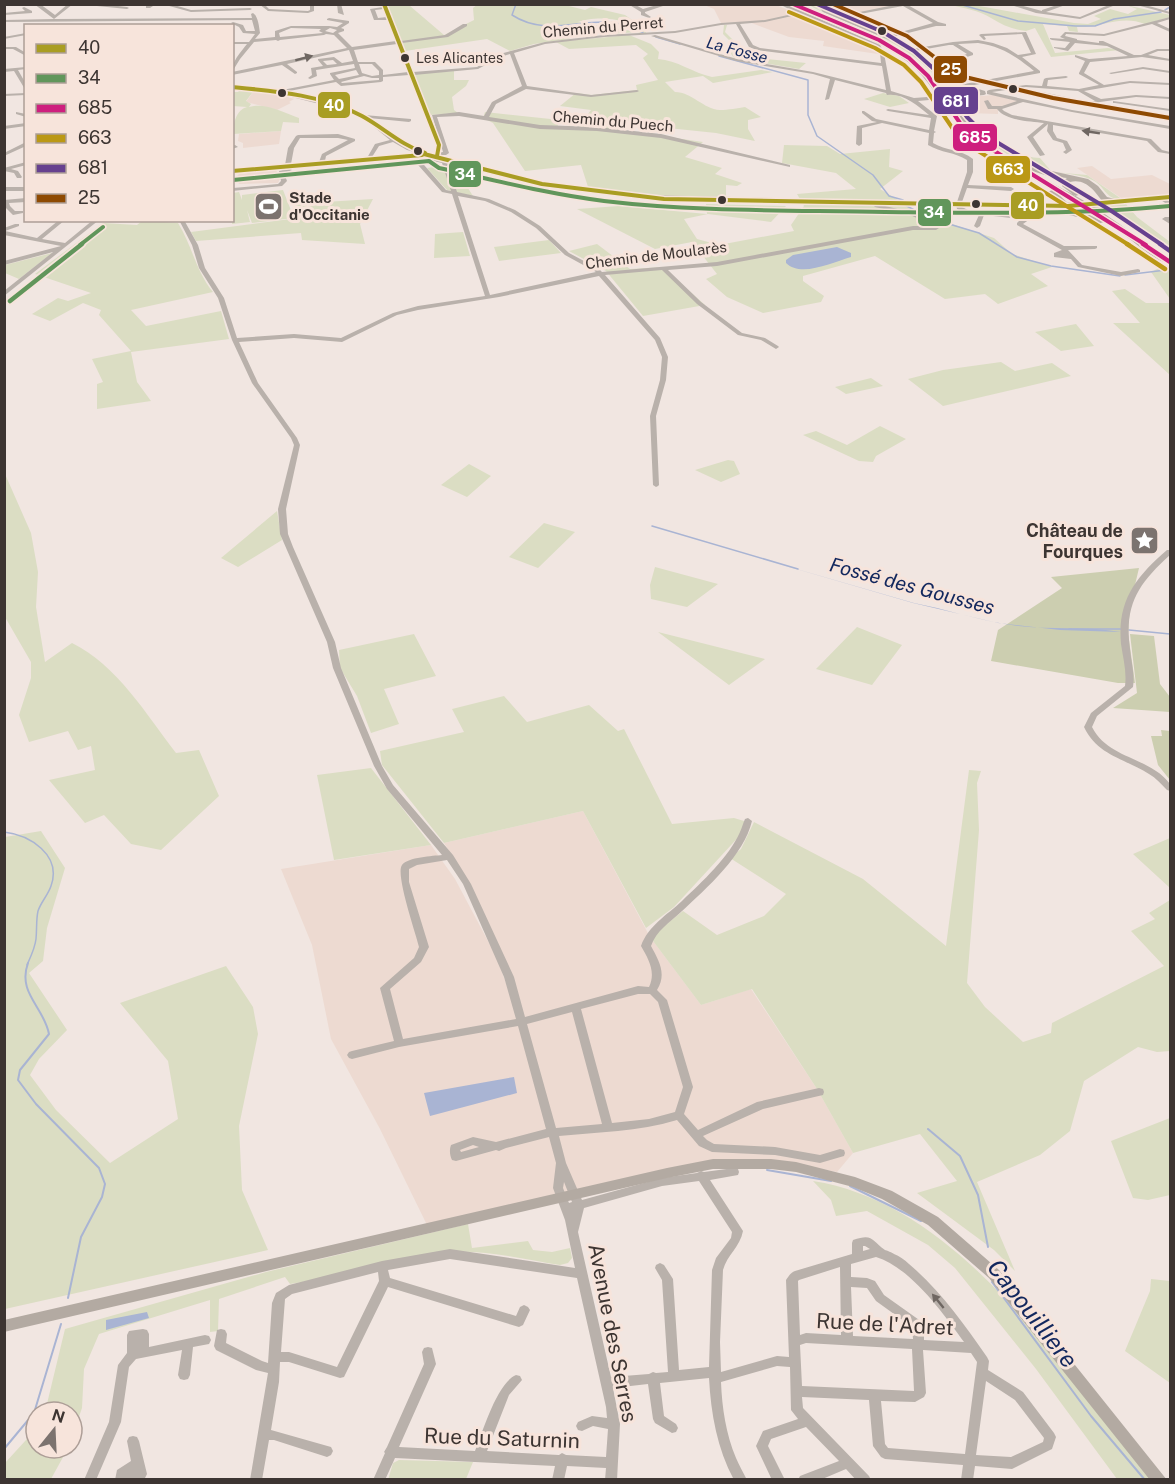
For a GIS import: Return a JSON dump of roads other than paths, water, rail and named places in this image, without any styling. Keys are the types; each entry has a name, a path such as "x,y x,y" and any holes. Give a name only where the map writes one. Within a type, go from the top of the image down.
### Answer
{"highway":[{"path":"792,4 897,50 924,71 965,123 991,146 1102,212 1170,260"},
{"path":"798,4 848,25"},
{"path":"803,4 907,53 929,71 964,128 1001,157 1045,185 1062,204 1170,260"},
{"path":"965,123 986,141 1021,163 1048,174 1089,180 1097,185 1105,202"},
{"path":"1001,157 1105,218 1170,260"},
{"path":"1105,202 1088,181 1075,178 1065,182 1069,188 1170,260"},
{"path":"1105,202 1123,202"}],"main road":[{"path":"1123,202 1170,197"},
{"path":"1062,204 1105,202"},
{"path":"4,1326 571,1200 713,1164 771,1164 855,1182 887,1195 943,1228 994,1274 1160,1479"}],"street":[{"path":"36,4 53,18"},
{"path":"49,24 53,18 71,4"},
{"path":"79,4 127,8"},
{"path":"148,7 154,4"},
{"path":"164,4 191,11 247,6 255,20 258,33 234,70"},
{"path":"261,4 268,10 309,12 312,11 312,4"},
{"path":"339,4 342,14"},
{"path":"630,4 649,17"},
{"path":"643,11 667,4"},
{"path":"781,4 880,48 889,94"},
{"path":"818,4 820,9 888,37 912,50 948,78 965,85 1061,109 1157,127 1170,127"},
{"path":"1010,4 1036,12 1082,17 1116,4"},
{"path":"1036,12 1066,4"},
{"path":"1135,4 1150,6 1169,16"},
{"path":"839,17 904,5 935,24 888,37"},
{"path":"390,18 376,19 372,9 385,6 390,18 411,73 428,154 444,191 492,202 525,218 563,251 601,273 658,339 664,350 663,380 653,416 656,485"},
{"path":"16,21 30,12 24,8"},
{"name":"Chemin du Perret","path":"381,76 478,68 495,57 511,52 568,40 651,34 765,21 801,13"},
{"path":"4,14 16,21 53,18 255,20"},
{"path":"1094,42 1071,45 1062,38 1064,34 1092,35 1148,25 1169,16"},
{"path":"16,21 43,19"},
{"path":"85,24 90,19"},
{"path":"158,24 161,19"},
{"path":"234,43 278,40 339,28 347,22 329,19"},
{"path":"737,23 754,48 884,65"},
{"path":"1154,23 1170,30"},
{"path":"234,24 241,26 244,32 258,33"},
{"path":"234,70 258,70 350,48 448,35 465,25"},
{"path":"278,40 277,32 285,28 336,34 350,48 362,76"},
{"path":"336,34 342,31 339,28"},
{"path":"965,85 1038,73 1017,57 986,41 981,35 1024,33 1034,54 1017,57"},
{"path":"4,38 10,35 24,34"},
{"path":"651,34 736,60 833,78 913,100 1026,86"},
{"path":"1092,35 1106,45 1134,57"},
{"path":"912,50 952,43 986,41"},
{"path":"933,66 971,54 952,43"},
{"path":"1089,49 1054,44 1106,45"},
{"path":"796,53 802,45"},
{"path":"4,48 16,48 24,54"},
{"path":"1077,56 1089,61 1142,56 1157,50 1170,50"},
{"path":"511,52 525,87"},
{"path":"1142,56 1170,60"},
{"path":"326,67 320,60 334,58 341,64"},
{"path":"1089,61 1081,73 1104,86"},
{"path":"283,63 295,74"},
{"path":"310,78 315,75 313,69 341,64 373,63 381,70 381,81 342,85 337,81 334,73 356,65"},
{"path":"4,71 24,68"},
{"path":"1111,73 1143,68 1170,71"},
{"path":"15,69 24,88"},
{"path":"278,92 362,76 381,76"},
{"path":"1043,90 1046,79 1066,77"},
{"path":"827,99 833,78"},
{"path":"948,78 988,92 1061,109"},
{"path":"1006,78 1090,104 1136,96 1170,98"},
{"path":"1043,90 1079,90 1130,82 1170,84"},
{"path":"234,87 278,92 363,116 398,121 409,120"},
{"path":"485,119 494,103 525,87 591,96 637,91"},
{"path":"1079,90 1099,101"},
{"path":"4,95 24,92"},
{"path":"913,100 934,117"},
{"path":"1112,100 1170,110"},
{"path":"986,101 990,108 999,108 1022,101"},
{"path":"324,113 329,106"},
{"path":"999,108 1009,116 1150,139 1160,151 1170,153"},
{"path":"888,110 934,117"},
{"path":"864,112 874,120 933,132"},
{"path":"18,113 24,115"},
{"name":"Chemin du Puech","path":"428,154 446,153 434,116 457,114 540,127 597,129 661,136 788,166"},
{"path":"363,116 395,140 428,154 542,184 645,197 1062,204"},
{"path":"934,117 933,132 928,141 933,147 965,155 970,159 959,204 962,210 1026,218 1057,212 1077,215"},
{"path":"859,144 856,126 887,123"},
{"path":"1049,123 1050,131 1055,139 1065,141 1070,150 1066,152"},
{"path":"1042,155 1030,137 1049,123"},
{"path":"4,128 24,124"},
{"path":"289,167 295,138 338,136 353,140 349,147 324,155 322,162"},
{"path":"369,158 376,145 395,140"},
{"path":"4,147 24,143"},
{"path":"4,155 24,144"},
{"path":"234,171 428,154"},
{"path":"428,154 453,193 488,297"},
{"path":"5,170 24,164"},
{"path":"234,190 278,185 284,181 281,171 289,167"},
{"path":"5,170 16,172 19,177"},
{"path":"965,186 1011,189"},
{"path":"4,189 24,189"},
{"path":"1161,198 1170,204"},
{"path":"16,212 5,202 24,200"},
{"name":"Chemin de Moularès","path":"235,340 294,336 342,340 395,314 601,273 717,264 912,228 939,226 912,214 868,202"},
{"path":"977,226 982,214"},
{"path":"1026,218 1020,227 1064,249 1080,266 1109,273 1138,271"},
{"path":"37,240 59,222"},
{"path":"4,294 94,222"},
{"path":"182,222 195,245 202,268 221,298 235,340 255,382 297,445 282,509 284,534 331,642 337,668 378,766 390,787 450,857"},
{"path":"4,231 17,225"},
{"path":"4,231 37,240 66,244"},
{"path":"1073,258 1056,256 1056,254 1064,249 1095,247"},
{"path":"4,263 60,249"},
{"path":"664,269 702,306 740,334 766,340 776,347"},
{"path":"1170,552 1151,570 1126,604 1122,622 1130,675 1128,687 1094,715 1088,728 1096,740 1136,765 1151,771 1170,788"},
{"path":"652,991 659,981 659,974 646,946 649,934 676,911 738,846 747,830 748,821"},
{"path":"399,1043 385,988 418,960 424,947 405,882 405,867 416,862 450,857"},
{"name":"Avenue des Serres","path":"450,857 467,884 509,977 561,1163 558,1186 571,1200 573,1231 614,1424 611,1479"},
{"path":"352,1054 399,1043 522,1021 638,990 652,991 662,1000 688,1088 679,1115"},
{"path":"576,1007 608,1127"},
{"path":"698,1134 754,1108 819,1092"},
{"path":"499,1147 552,1133 608,1127 679,1115"},
{"path":"679,1115 707,1146 718,1149 775,1151 820,1159 840,1154"},
{"path":"571,1200 701,1175 734,1172"},
{"path":"701,1175 738,1231 738,1238 718,1266 713,1343 716,1403 730,1460 741,1479"},
{"path":"865,1479 797,1410 792,1280 795,1275 881,1252 933,1294 983,1361 967,1479"},
{"path":"256,1479 275,1363 278,1303 284,1293 382,1266 458,1255 583,1274"},
{"path":"845,1262 847,1341"},
{"path":"221,1334 220,1346 260,1366 289,1357 340,1373 385,1281 382,1266"},
{"path":"660,1268 668,1279 674,1375"},
{"path":"385,1281 519,1322 524,1310"},
{"path":"797,1391 918,1396 918,1325 878,1296 875,1288 869,1283 846,1282"},
{"name":"Rue de l'Adret","path":"796,1341 806,1338 973,1348"},
{"path":"90,1479 115,1422 124,1365 138,1354 205,1340"},
{"path":"184,1375 188,1344"},
{"path":"379,1479 430,1364 428,1352"},
{"path":"607,1383 674,1375 715,1374 724,1377 777,1361 796,1362"},
{"path":"875,1396 879,1446 885,1453 1012,1463 1048,1445 1050,1437 1019,1396 981,1372"},
{"path":"653,1377 659,1419 672,1428"},
{"path":"479,1456 505,1392 516,1380"},
{"path":"582,1426 592,1421 614,1424"},
{"path":"779,1479 762,1446 766,1435 808,1421"},
{"path":"264,1435 274,1435 327,1451"},
{"path":"130,1479 141,1474 133,1440"},
{"name":"Rue du Saturnin","path":"390,1452 612,1463"},
{"path":"558,1479 562,1459"},
{"path":"804,1479 848,1462"},
{"path":"121,1479 121,1474 138,1464"}],"water":[{"path":"837,247 851,253 851,257 808,269 792,267 786,263 786,260 793,255"},
{"path":"652,527 914,603 969,616 913,603"},
{"path":"1036,627 1092,629 1121,632 1060,630"},
{"path":"514,1077 517,1093 430,1116 424,1093"},
{"path":"147,1312 149,1318 106,1330 106,1320"}],"waterway":[{"name":"La Fosse","path":"516,4 512,15 528,23 561,26 610,22 627,25 643,33"},
{"path":"959,4 1018,21 1075,26 1095,26 1114,19 1161,12"},
{"path":"1165,10 1170,7"},
{"name":"La Fosse","path":"656,37 680,44"},
{"name":"La Fosse","path":"719,56 808,80 808,115 817,136 873,175 889,196 903,200"},
{"name":"La Fosse","path":"905,205 929,218 979,233 1017,257 1051,266 1120,276"},
{"name":"La Fosse","path":"1125,275 1166,270"},
{"name":"Fossé des Gousses","path":"652,526 798,569"},
{"name":"Fossé des Gousses","path":"1069,629 1121,629"},
{"name":"Fossé des Gousses","path":"1129,630 1170,634"},
{"path":"4,832 33,842 48,856 52,865 51,886 38,911 33,952 27,965"},
{"path":"28,963 26,974 28,992 49,1034 20,1070 18,1080 36,1104 99,1168 105,1184 102,1197 81,1237 68,1298"},
{"name":"Capouilliere","path":"928,1129 960,1156 978,1195 988,1247"},
{"name":"Capouilliere","path":"767,1170 831,1181"},
{"name":"Capouilliere","path":"850,1186 921,1221"},
{"name":"Capouilliere","path":"992,1282 1091,1416 1145,1480"},
{"path":"4,1449 34,1413 61,1324"}],"place":[{"name":"Les Alicantes","path":"405,58"},
{"name":"Stade d'Occitanie","path":"268,206"},
{"name":"Château de Fourques","path":"1144,540"}]}
